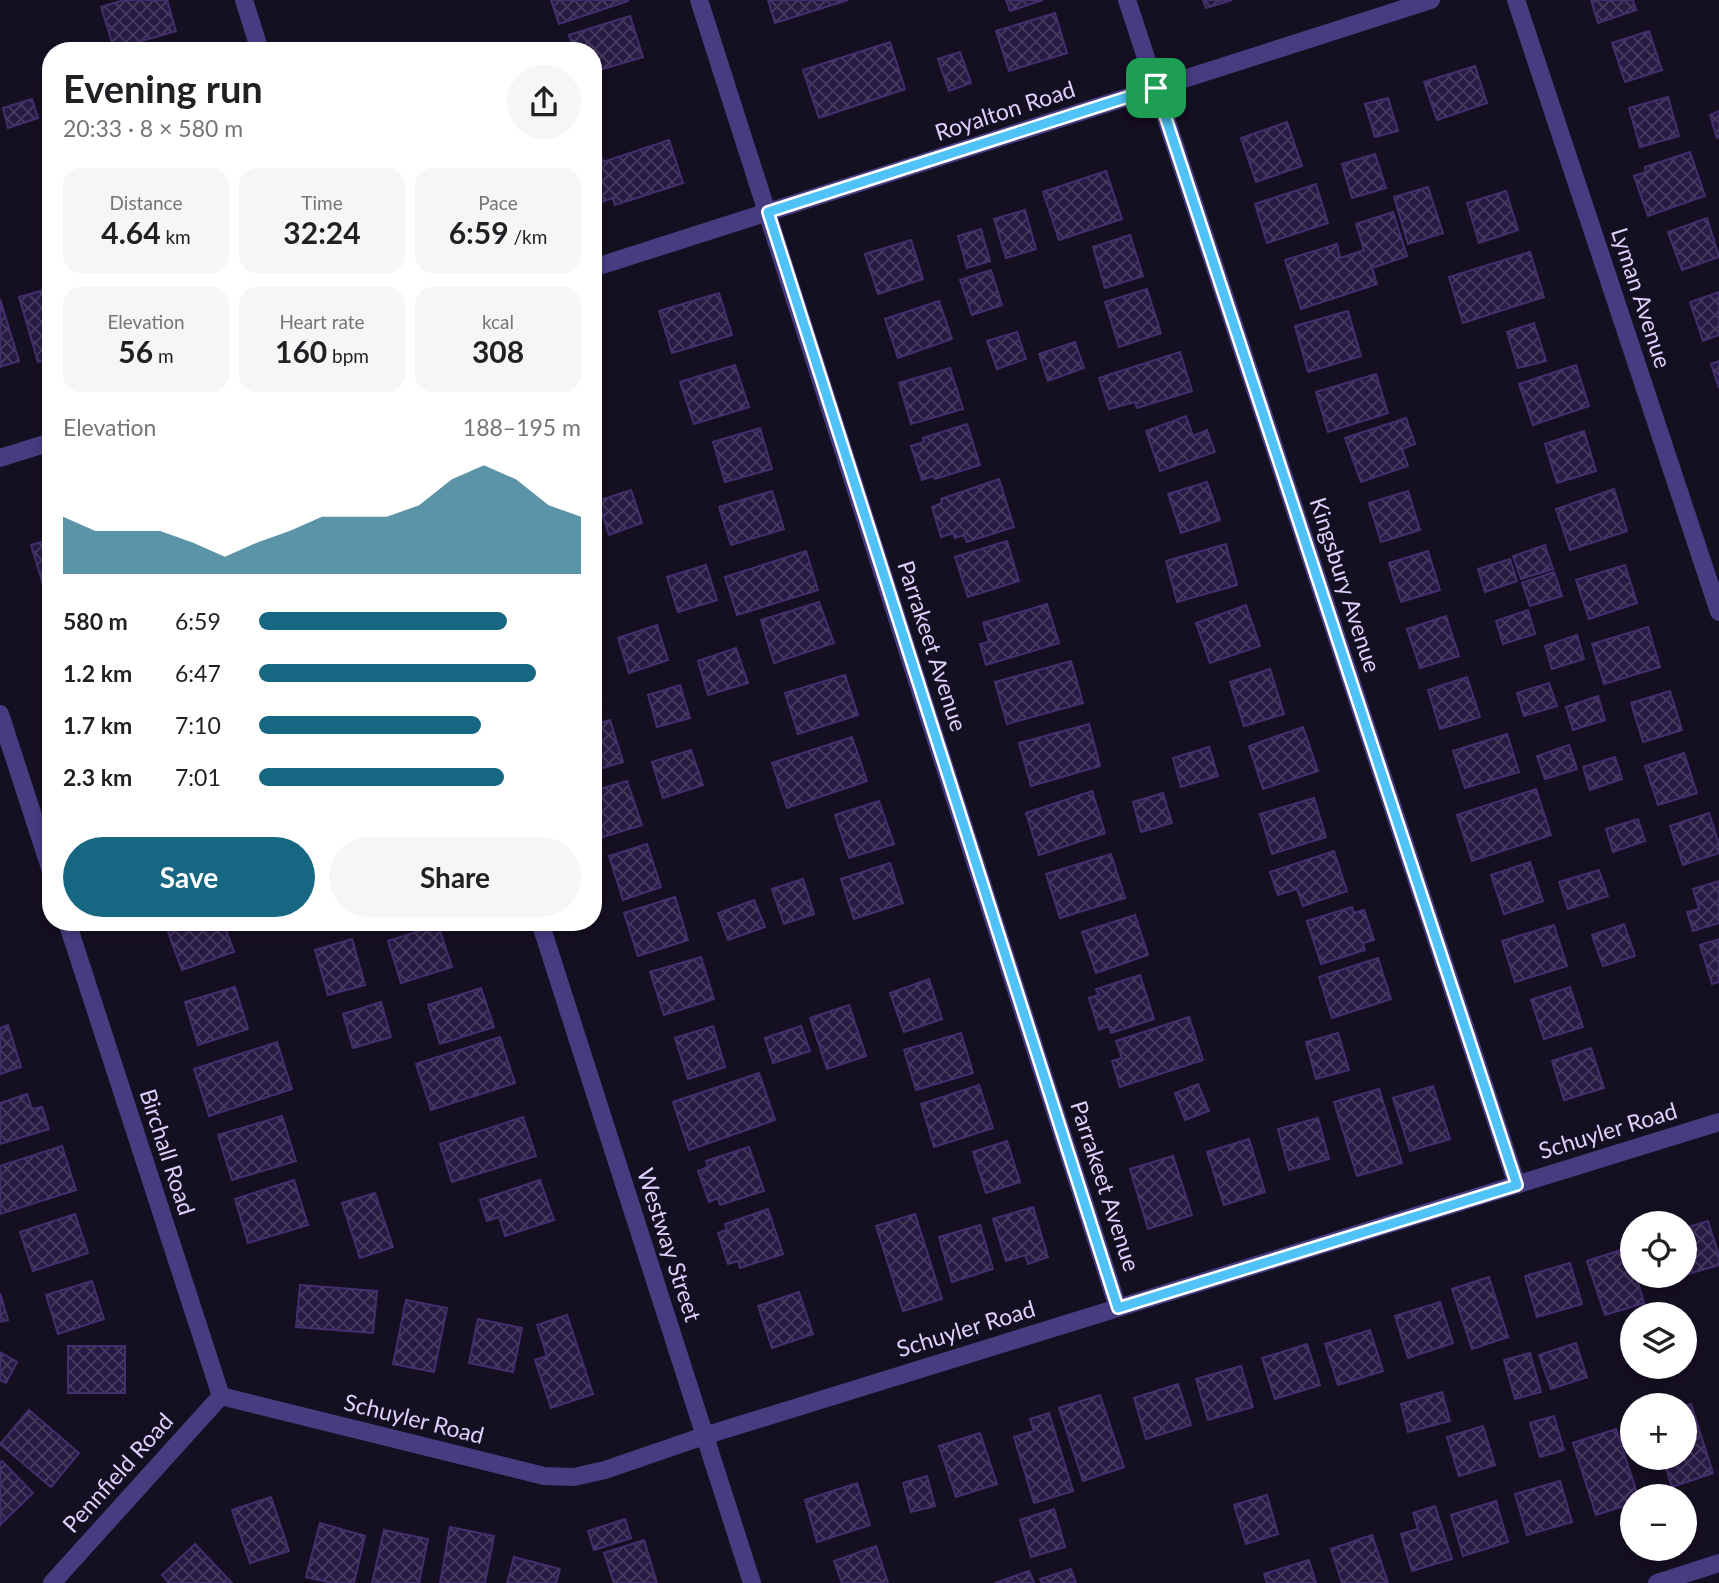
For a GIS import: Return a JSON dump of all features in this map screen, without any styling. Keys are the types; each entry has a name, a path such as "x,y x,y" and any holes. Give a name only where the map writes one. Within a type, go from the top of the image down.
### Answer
{"street":[{"path":"244,0 257,42"},
{"name":"Parrakeet Avenue","path":"699,0 1118,1308"},
{"name":"Kingsbury Avenue","path":"1127,0 1517,1185"},
{"name":"Royalton Road","path":"602,265 1432,0"},
{"name":"Lyman Avenue","path":"1516,0 1719,612"},
{"path":"0,458 42,445"},
{"path":"0,714 42,843"},
{"name":"Birchall Road","path":"70,931 221,1396"},
{"name":"Westway Street","path":"543,931 752,1583"},
{"name":"Schuyler Road","path":"221,1396 544,1476 574,1477 604,1470 704,1436 1719,1122"},
{"name":"Pennfield Road","path":"52,1583 221,1396"},
{"path":"1657,1583 1719,1563"}],"building":[{"path":"124,0 167,0 176,31 138,42 112,42 101,7"},
{"path":"551,0 628,0 628,1 559,24"},
{"path":"768,0 848,0 775,23"},
{"path":"1006,0 1043,0 1010,11"},
{"path":"1203,0 1232,0 1206,8"},
{"path":"1591,0 1633,0 1636,10 1598,23"},
{"path":"1055,13 1067,53 1009,71 996,31"},
{"path":"630,16 643,57 602,69 602,42 571,42 569,35"},
{"path":"1649,31 1662,70 1625,82 1612,43"},
{"path":"890,42 905,89 819,118 803,70"},
{"path":"960,52 971,83 949,91 938,59"},
{"path":"1475,66 1487,103 1437,120 1424,82"},
{"path":"1668,97 1679,136 1640,147 1629,108"},
{"path":"1388,98 1398,131 1375,137 1365,104"},
{"path":"32,99 38,118 8,128 3,108"},
{"path":"1719,111 1719,137 1717,138 1710,115"},
{"path":"1287,122 1302,166 1256,182 1241,138"},
{"path":"669,140 683,183 615,205 613,198 602,202 602,159 603,162"},
{"path":"1690,152 1705,196 1648,216 1634,176 1646,172 1645,167"},
{"path":"1375,154 1386,188 1352,198 1342,164"},
{"path":"1106,171 1122,219 1059,240 1043,192"},
{"path":"1316,184 1328,223 1267,243 1255,204"},
{"path":"1428,187 1443,233 1408,244 1394,197"},
{"path":"1506,191 1518,230 1479,243 1467,203"},
{"path":"1025,210 1036,249 1006,258 994,219"},
{"path":"1393,212 1407,256 1372,268 1377,284 1301,309 1285,260 1337,244 1340,258 1364,250 1356,224"},
{"path":"1707,218 1719,257 1682,270 1668,232"},
{"path":"981,229 990,261 967,268 958,236"},
{"path":"1130,235 1143,276 1105,288 1093,247"},
{"path":"911,240 923,279 878,294 865,254"},
{"path":"1530,252 1544,297 1463,323 1449,277"},
{"path":"991,270 1002,305 972,315 960,280"},
{"path":"1147,289 1161,333 1119,347 1105,302"},
{"path":"42,291 42,361 38,362 19,297"},
{"path":"1719,292 1719,335 1703,341 1690,302"},
{"path":"719,293 732,335 672,353 659,311"},
{"path":"0,299 19,361 0,367"},
{"path":"939,301 952,339 898,358 885,319"},
{"path":"1348,311 1361,356 1308,372 1295,326"},
{"path":"1534,323 1546,361 1518,368 1507,332"},
{"path":"1017,332 1026,359 997,369 987,341"},
{"path":"1075,342 1084,368 1048,381 1039,354"},
{"path":"1180,352 1192,391 1137,408 1135,402 1109,409 1099,378"},
{"path":"1719,361 1719,388 1711,364"},
{"path":"735,365 749,407 694,424 680,382"},
{"path":"1576,365 1589,406 1533,425 1519,384"},
{"path":"950,368 963,409 911,424 899,383"},
{"path":"1376,374 1388,413 1328,432 1316,392"},
{"path":"1186,416 1193,436 1207,430 1215,452 1160,471 1146,431"},
{"path":"1406,418 1415,444 1402,449 1408,466 1361,482 1345,438"},
{"path":"967,424 980,465 935,479 934,476 922,480 911,446 924,442 923,438"},
{"path":"760,428 772,469 725,482 713,442"},
{"path":"1584,431 1596,471 1557,483 1545,444"},
{"path":"999,479 1014,527 967,542 964,535 955,538 953,533 941,537 932,507 942,503 941,499"},
{"path":"1207,482 1220,520 1181,533 1168,494"},
{"path":"1614,489 1627,531 1570,550 1556,509"},
{"path":"631,490 642,523 609,535 602,513 602,500"},
{"path":"772,491 784,529 731,545 719,507"},
{"path":"1408,491 1420,530 1381,542 1369,503"},
{"path":"1007,541 1019,581 968,597 955,557"},
{"path":"42,542 42,581 31,545"},
{"path":"1226,544 1237,585 1177,602 1166,561"},
{"path":"1545,545 1553,569 1521,579 1513,556"},
{"path":"806,551 818,590 737,615 725,577"},
{"path":"1428,551 1440,590 1401,602 1389,563"},
{"path":"1510,559 1517,581 1485,592 1478,569"},
{"path":"706,565 717,600 678,612 667,577"},
{"path":"1625,565 1637,603 1589,619 1576,580"},
{"path":"1554,572 1562,596 1530,606 1522,583"},
{"path":"819,602 834,643 774,663 761,620"},
{"path":"1047,604 1059,643 986,665 980,644 989,642 983,623"},
{"path":"1246,605 1260,646 1210,663 1196,623"},
{"path":"1528,610 1535,634 1503,644 1496,621"},
{"path":"1446,616 1459,656 1420,668 1407,629"},
{"path":"657,625 668,660 629,673 618,638"},
{"path":"1648,627 1660,667 1604,684 1592,644"},
{"path":"1577,635 1584,659 1552,669 1545,646"},
{"path":"736,648 748,683 708,695 698,661"},
{"path":"1071,661 1083,703 1007,724 995,682"},
{"path":"1270,669 1284,714 1244,726 1230,682"},
{"path":"845,675 858,715 798,734 785,693"},
{"path":"1467,677 1480,717 1440,729 1428,690"},
{"path":"1549,683 1557,706 1524,716 1517,693"},
{"path":"680,685 690,718 657,727 648,695"},
{"path":"1670,691 1682,730 1643,742 1631,703"},
{"path":"1598,696 1605,720 1573,730 1566,707"},
{"path":"610,720 623,762 602,768 602,722"},
{"path":"1089,724 1100,766 1031,786 1019,743"},
{"path":"1303,727 1318,771 1263,789 1249,746"},
{"path":"1507,734 1519,772 1465,788 1453,751"},
{"path":"852,737 867,781 787,808 772,763"},
{"path":"1569,745 1577,769 1545,779 1537,756"},
{"path":"1209,747 1218,776 1181,787 1173,758"},
{"path":"691,750 703,785 663,798 652,762"},
{"path":"1684,753 1697,793 1658,805 1645,766"},
{"path":"1615,757 1622,779 1590,790 1583,767"},
{"path":"627,781 642,825 603,837 602,788"},
{"path":"1536,789 1551,835 1472,861 1457,815"},
{"path":"1092,791 1105,833 1039,855 1026,813"},
{"path":"1163,793 1172,823 1141,832 1133,802"},
{"path":"1314,798 1326,837 1272,854 1260,814"},
{"path":"879,801 894,844 849,858 835,815"},
{"path":"1709,813 1719,844 1719,853 1683,865 1670,826"},
{"path":"1638,819 1645,841 1613,852 1606,829"},
{"path":"647,844 661,887 623,900 609,856"},
{"path":"1334,851 1347,891 1303,906 1297,889 1278,895 1270,872"},
{"path":"1111,854 1125,898 1060,918 1046,874"},
{"path":"1530,862 1543,901 1504,914 1491,875"},
{"path":"890,863 903,903 854,919 841,879"},
{"path":"1599,870 1608,896 1568,909 1559,882"},
{"path":"803,879 814,914 784,924 772,889"},
{"path":"1719,881 1719,923 1693,931 1687,912 1699,909 1693,889"},
{"path":"675,897 688,940 638,956 624,913"},
{"path":"754,900 765,927 728,940 718,913"},
{"path":"1352,907 1354,913 1364,910 1374,940 1363,943 1365,950 1321,964 1307,921"},
{"path":"1135,915 1148,955 1096,973 1082,932"},
{"path":"1624,924 1635,956 1603,966 1592,935"},
{"path":"1554,925 1567,966 1515,982 1502,941"},
{"path":"226,931 234,952 182,970 168,932"},
{"path":"419,931 440,931 452,967 401,983 388,941"},
{"path":"352,939 365,985 328,995 315,950"},
{"path":"1719,939 1719,982 1712,984 1700,945"},
{"path":"701,957 714,999 664,1015 650,972"},
{"path":"1378,958 1391,999 1332,1018 1319,977"},
{"path":"1140,975 1154,1019 1111,1033 1109,1026 1099,1030 1089,998 1099,995 1096,989"},
{"path":"929,979 942,1019 904,1032 890,993"},
{"path":"235,987 248,1029 198,1045 185,1002"},
{"path":"1570,987 1583,1027 1544,1039 1531,1000"},
{"path":"481,988 494,1027 440,1044 428,1005"},
{"path":"381,1002 391,1037 353,1048 343,1014"},
{"path":"849,1005 866,1056 827,1069 810,1018"},
{"path":"1189,1017 1203,1060 1120,1087 1112,1061 1122,1058 1116,1041"},
{"path":"8,1025 21,1067 0,1074 0,1028"},
{"path":"713,1026 725,1067 688,1079 675,1038"},
{"path":"801,1026 810,1051 773,1063 765,1038"},
{"path":"961,1033 973,1073 916,1090 904,1050"},
{"path":"1338,1033 1349,1070 1316,1079 1306,1042"},
{"path":"500,1037 515,1083 431,1110 416,1064"},
{"path":"277,1042 292,1089 209,1116 194,1069"},
{"path":"1591,1048 1604,1088 1564,1100 1552,1061"},
{"path":"759,1073 775,1120 689,1150 673,1102"},
{"path":"1198,1084 1209,1111 1185,1120 1175,1093"},
{"path":"979,1085 993,1128 934,1147 921,1104"},
{"path":"1433,1086 1450,1139 1410,1151 1393,1098"},
{"path":"1379,1089 1402,1163 1357,1176 1334,1102"},
{"path":"27,1094 32,1109 42,1107 49,1129 0,1144 0,1103"},
{"path":"282,1116 296,1161 232,1180 218,1135"},
{"path":"523,1117 536,1156 452,1182 440,1144"},
{"path":"1318,1118 1329,1159 1289,1170 1278,1129"},
{"path":"1249,1139 1265,1192 1224,1205 1207,1152"},
{"path":"1007,1141 1020,1182 986,1193 973,1152"},
{"path":"62,1146 76,1190 0,1214 0,1166"},
{"path":"749,1147 764,1191 720,1205 718,1198 709,1202 698,1171 708,1167 706,1161"},
{"path":"1173,1156 1192,1215 1148,1229 1130,1169"},
{"path":"294,1180 308,1225 248,1243 235,1199"},
{"path":"540,1180 554,1220 505,1236 499,1217 487,1221 480,1200"},
{"path":"375,1193 393,1247 360,1258 342,1203"},
{"path":"1033,1207 1048,1257 1028,1264 1025,1255 1006,1261 993,1219"},
{"path":"768,1209 783,1254 740,1268 738,1261 728,1264 718,1233 727,1230 725,1224"},
{"path":"75,1214 88,1253 33,1271 20,1232"},
{"path":"915,1214 942,1299 903,1311 876,1226"},
{"path":"1708,1221 1719,1256 1719,1265 1697,1271 1697,1224"},
{"path":"980,1225 993,1269 952,1282 939,1237"},
{"path":"1620,1250 1620,1288 1640,1288 1644,1302 1620,1302 1620,1310 1605,1315 1587,1261"},
{"path":"1570,1263 1582,1304 1537,1317 1525,1276"},
{"path":"1489,1277 1508,1337 1472,1349 1452,1289"},
{"path":"92,1281 104,1319 58,1334 46,1295"},
{"path":"300,1285 377,1291 373,1333 296,1327"},
{"path":"799,1292 813,1334 772,1348 758,1306"},
{"path":"0,1293 8,1320 0,1322"},
{"path":"406,1300 447,1308 434,1372 393,1364"},
{"path":"1440,1302 1453,1343 1408,1358 1395,1316"},
{"path":"567,1315 593,1394 551,1408 535,1360 547,1356 537,1325"},
{"path":"478,1319 522,1328 513,1372 469,1363"},
{"path":"1370,1330 1383,1371 1338,1385 1325,1344"},
{"path":"1576,1343 1587,1377 1551,1389 1539,1355"},
{"path":"1307,1344 1320,1385 1275,1399 1262,1358"},
{"path":"68,1346 125,1346 125,1393 68,1393"},
{"path":"0,1352 17,1362 6,1383 0,1380"},
{"path":"1530,1353 1541,1392 1515,1399 1504,1360"},
{"path":"1241,1366 1253,1407 1208,1420 1196,1379"},
{"path":"1178,1384 1191,1425 1146,1439 1134,1398"},
{"path":"1442,1392 1450,1421 1408,1432 1401,1404"},
{"path":"1100,1395 1124,1467 1083,1481 1059,1408"},
{"path":"29,1410 79,1453 51,1487 0,1444"},
{"path":"1049,1413 1073,1491 1034,1503 1014,1437 1034,1431 1030,1419"},
{"path":"1554,1416 1564,1450 1540,1457 1530,1423"},
{"path":"1697,1423 1713,1473 1681,1484 1671,1484 1667,1470 1697,1470"},
{"path":"1483,1426 1495,1465 1459,1476 1447,1437"},
{"path":"1616,1429 1620,1441 1620,1470 1629,1470 1634,1484 1620,1484 1620,1507 1596,1515 1573,1443"},
{"path":"980,1433 997,1484 956,1497 939,1446"},
{"path":"0,1462 33,1493 0,1525"},
{"path":"927,1476 935,1506 911,1512 903,1483"},
{"path":"1560,1481 1572,1522 1527,1535 1515,1494"},
{"path":"857,1483 870,1525 817,1542 805,1500"},
{"path":"1267,1495 1278,1534 1246,1544 1234,1505"},
{"path":"271,1497 289,1551 250,1563 232,1510"},
{"path":"1496,1501 1508,1542 1463,1556 1451,1515"},
{"path":"1435,1506 1452,1559 1412,1571 1401,1534 1418,1529 1413,1513"},
{"path":"1054,1509 1065,1547 1031,1557 1020,1520"},
{"path":"625,1519 631,1538 594,1550 588,1531"},
{"path":"320,1523 365,1536 354,1583 332,1583 306,1577"},
{"path":"450,1527 494,1536 485,1583 440,1583"},
{"path":"384,1530 428,1539 419,1583 372,1583"},
{"path":"1372,1535 1388,1583 1342,1583 1331,1549"},
{"path":"644,1540 657,1583 614,1583 604,1553"},
{"path":"195,1544 232,1583 169,1583 162,1575"},
{"path":"876,1546 888,1583 842,1583 834,1561"},
{"path":"514,1557 560,1569 556,1583 507,1583"},
{"path":"1309,1560 1316,1583 1267,1583 1264,1574"},
{"path":"1071,1569 1076,1583 1042,1583 1040,1579"},
{"path":"1029,1571 1034,1583 995,1583"}],"route":[{"path":"1156,88 1517,1185 1118,1308 768,212 1156,88"}]}
